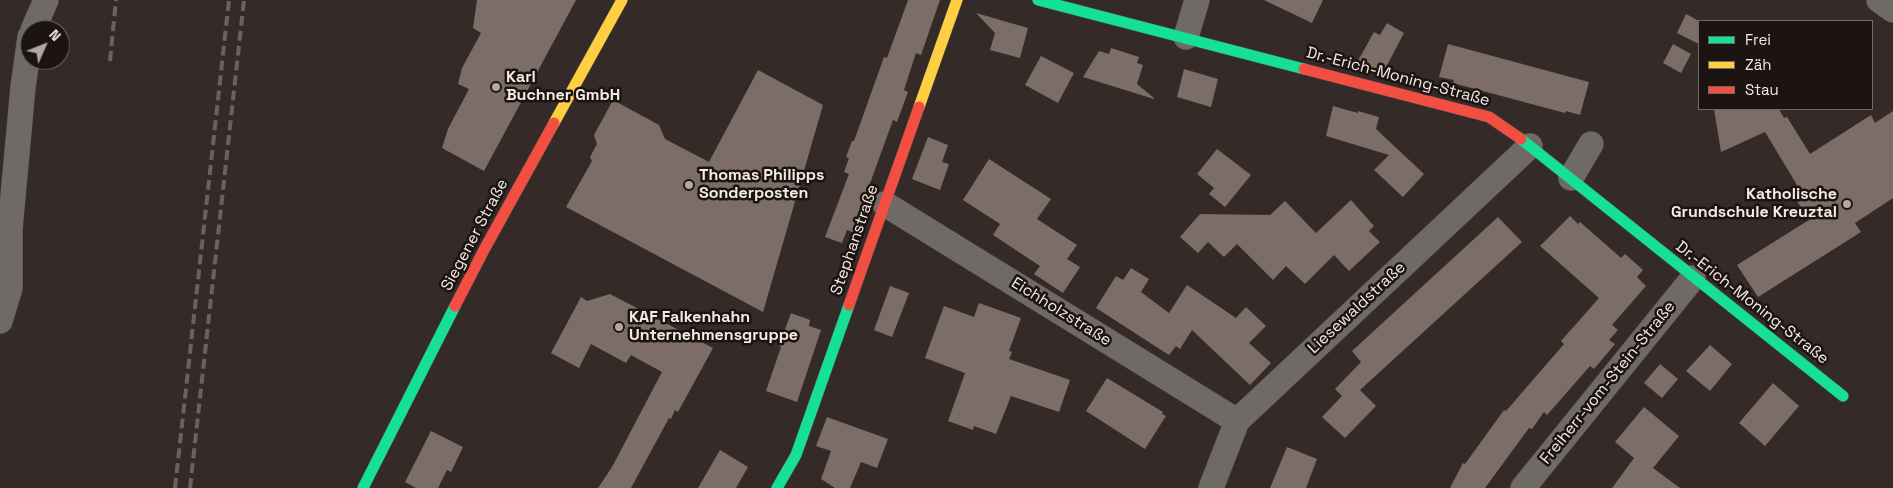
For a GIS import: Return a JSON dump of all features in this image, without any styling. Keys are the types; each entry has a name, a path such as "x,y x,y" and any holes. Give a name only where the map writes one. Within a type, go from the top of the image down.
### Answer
{"street":[{"path":"37,20 46,0"},
{"name":"Siegener Straße","path":"363,488 485,248 622,0"},
{"name":"Stephanstraße","path":"777,488 796,455 957,0"},
{"name":"Dr.-Erich-Moning-Straße","path":"1038,0 1489,117 1571,178 1693,278 1843,396"},
{"path":"1186,37 1197,0"},
{"path":"1879,0 1893,10"},
{"path":"0,321 10,288 11,220 25,70"},
{"path":"1571,178 1591,144"},
{"name":"Liesewaldstraße","path":"1211,488 1237,421 1530,146"},
{"name":"Eichholzstraße","path":"885,204 1237,421"},
{"name":"Freiherr-vom-Stein-Straße","path":"1523,488 1693,278"}],"building":[{"name":"Karl Buchner GmbH","path":"477,0 576,0 484,171 442,148 448,129 469,89 458,84 462,68 481,33 473,28"},
{"path":"908,0 940,0 921,55 916,53 904,90 908,92 897,122 893,120 864,200 869,202 858,234 847,230 842,243 825,237 849,174 844,172 849,158 846,157 852,141 854,141 884,57 887,58"},
{"path":"1264,0 1323,0 1312,23"},
{"path":"976,13 1028,28 1020,58 990,50 995,33"},
{"path":"1686,14 1698,20 1698,44 1677,33"},
{"path":"1387,23 1404,33 1383,73 1355,66 1374,32 1380,35"},
{"path":"1448,44 1589,82 1580,115 1566,111 1565,113 1453,83 1454,80 1439,77"},
{"path":"1673,44 1691,54 1681,73 1663,63"},
{"path":"1111,48 1139,57 1137,63 1143,65 1137,84 1154,99 1083,77 1099,51 1109,54"},
{"path":"1041,56 1074,73 1058,103 1025,85"},
{"path":"1184,69 1218,79 1211,107 1177,97"},
{"name":"Thomas Philipps Sonderposten","path":"758,70 823,105 763,312 566,207 592,161 590,157 597,144 594,135 613,100 659,125 665,139 709,162"},
{"path":"1333,106 1379,117 1376,129 1424,174 1403,197 1374,170 1389,155 1326,136"},
{"name":"Katholische Grundschule Kreuztal","path":"1714,110 1780,110 1784,118 1787,117 1810,154 1871,115 1875,123 1893,111 1893,198 1855,223 1861,232 1758,297 1737,265 1809,220 1790,190 1797,185 1765,132 1721,152"},
{"path":"928,137 948,145 942,162 949,164 940,190 912,179"},
{"path":"1217,149 1251,175 1225,207 1209,194 1214,188 1197,174"},
{"path":"989,159 1051,199 1037,219 1077,245 1067,259 1080,267 1063,293 1034,274 1040,266 993,235 1000,224 963,200"},
{"path":"1351,200 1374,226 1369,231 1380,242 1349,271 1334,255 1305,284 1286,266 1273,280 1237,244 1224,257 1208,242 1198,253 1180,237 1200,214 1270,215 1285,201 1316,233"},
{"path":"1570,216 1578,224 1580,222 1621,258 1625,254 1643,270 1637,277 1646,286 1612,325 1618,330 1609,340 1615,344 1594,369 1590,366 1547,415 1544,412 1532,429 1529,428 1485,488 1450,488 1463,463 1465,464 1504,410 1506,411 1564,344 1561,341 1599,298 1540,246"},
{"path":"1498,217 1522,242 1360,390 1376,406 1345,438 1322,417 1342,396 1335,389 1361,362 1352,351"},
{"path":"1131,268 1149,279 1141,292 1169,313 1187,285 1236,318 1246,307 1266,326 1249,343 1271,363 1250,385 1192,330 1180,349 1176,346 1169,355 1096,308 1116,276 1123,280"},
{"path":"890,286 909,293 892,337 874,330"},
{"path":"610,294 713,348 678,412 675,410 671,419 669,418 631,488 598,488 612,467 662,372 631,355 626,363 591,344 579,368 551,353 581,297 587,301"},
{"path":"979,303 1021,318 1009,351 1012,352 1009,359 1070,380 1059,412 1011,396 996,434 974,426 973,430 948,421 965,373 925,358 944,306 974,317"},
{"path":"791,313 810,320 809,326 821,330 797,402 766,391"},
{"path":"1710,345 1732,364 1710,391 1686,371"},
{"path":"1660,364 1678,379 1662,398 1644,383"},
{"path":"1107,378 1163,412 1162,414 1166,416 1145,449 1086,411"},
{"path":"1773,383 1799,406 1765,446 1739,423"},
{"path":"1644,407 1679,436 1653,468 1680,488 1612,488 1634,458 1615,442"},
{"path":"827,417 888,439 877,468 861,462 850,488 835,488 821,479 831,451 816,446"},
{"path":"431,431 463,447 451,472 447,470 438,488 416,488 405,482"},
{"path":"1287,447 1317,459 1306,488 1270,488"},
{"path":"720,450 748,467 736,488 698,488"}],"railway":[{"path":"110,61 116,0"},
{"path":"175,488 229,0"},
{"path":"190,488 244,0"}],"traffic: fast":[{"path":"1038,0 1304,69"},
{"path":"1521,139 1843,396"},
{"path":"777,488 796,455 849,305"},
{"path":"363,488 455,306"}],"traffic: slow":[{"path":"554,123 622,0"},
{"path":"919,107 957,0"}],"traffic: jam":[{"path":"1304,69 1489,117 1521,139"},
{"path":"849,305 919,107"},
{"path":"455,306 554,123"}],"place":[{"name":"Karl Buchner GmbH","path":"496,87"},
{"name":"Thomas Philipps Sonderposten","path":"689,185"},
{"name":"Katholische Grundschule Kreuztal","path":"1847,204"},
{"name":"KAF Falkenhahn Unternehmensgruppe","path":"619,327"}]}
